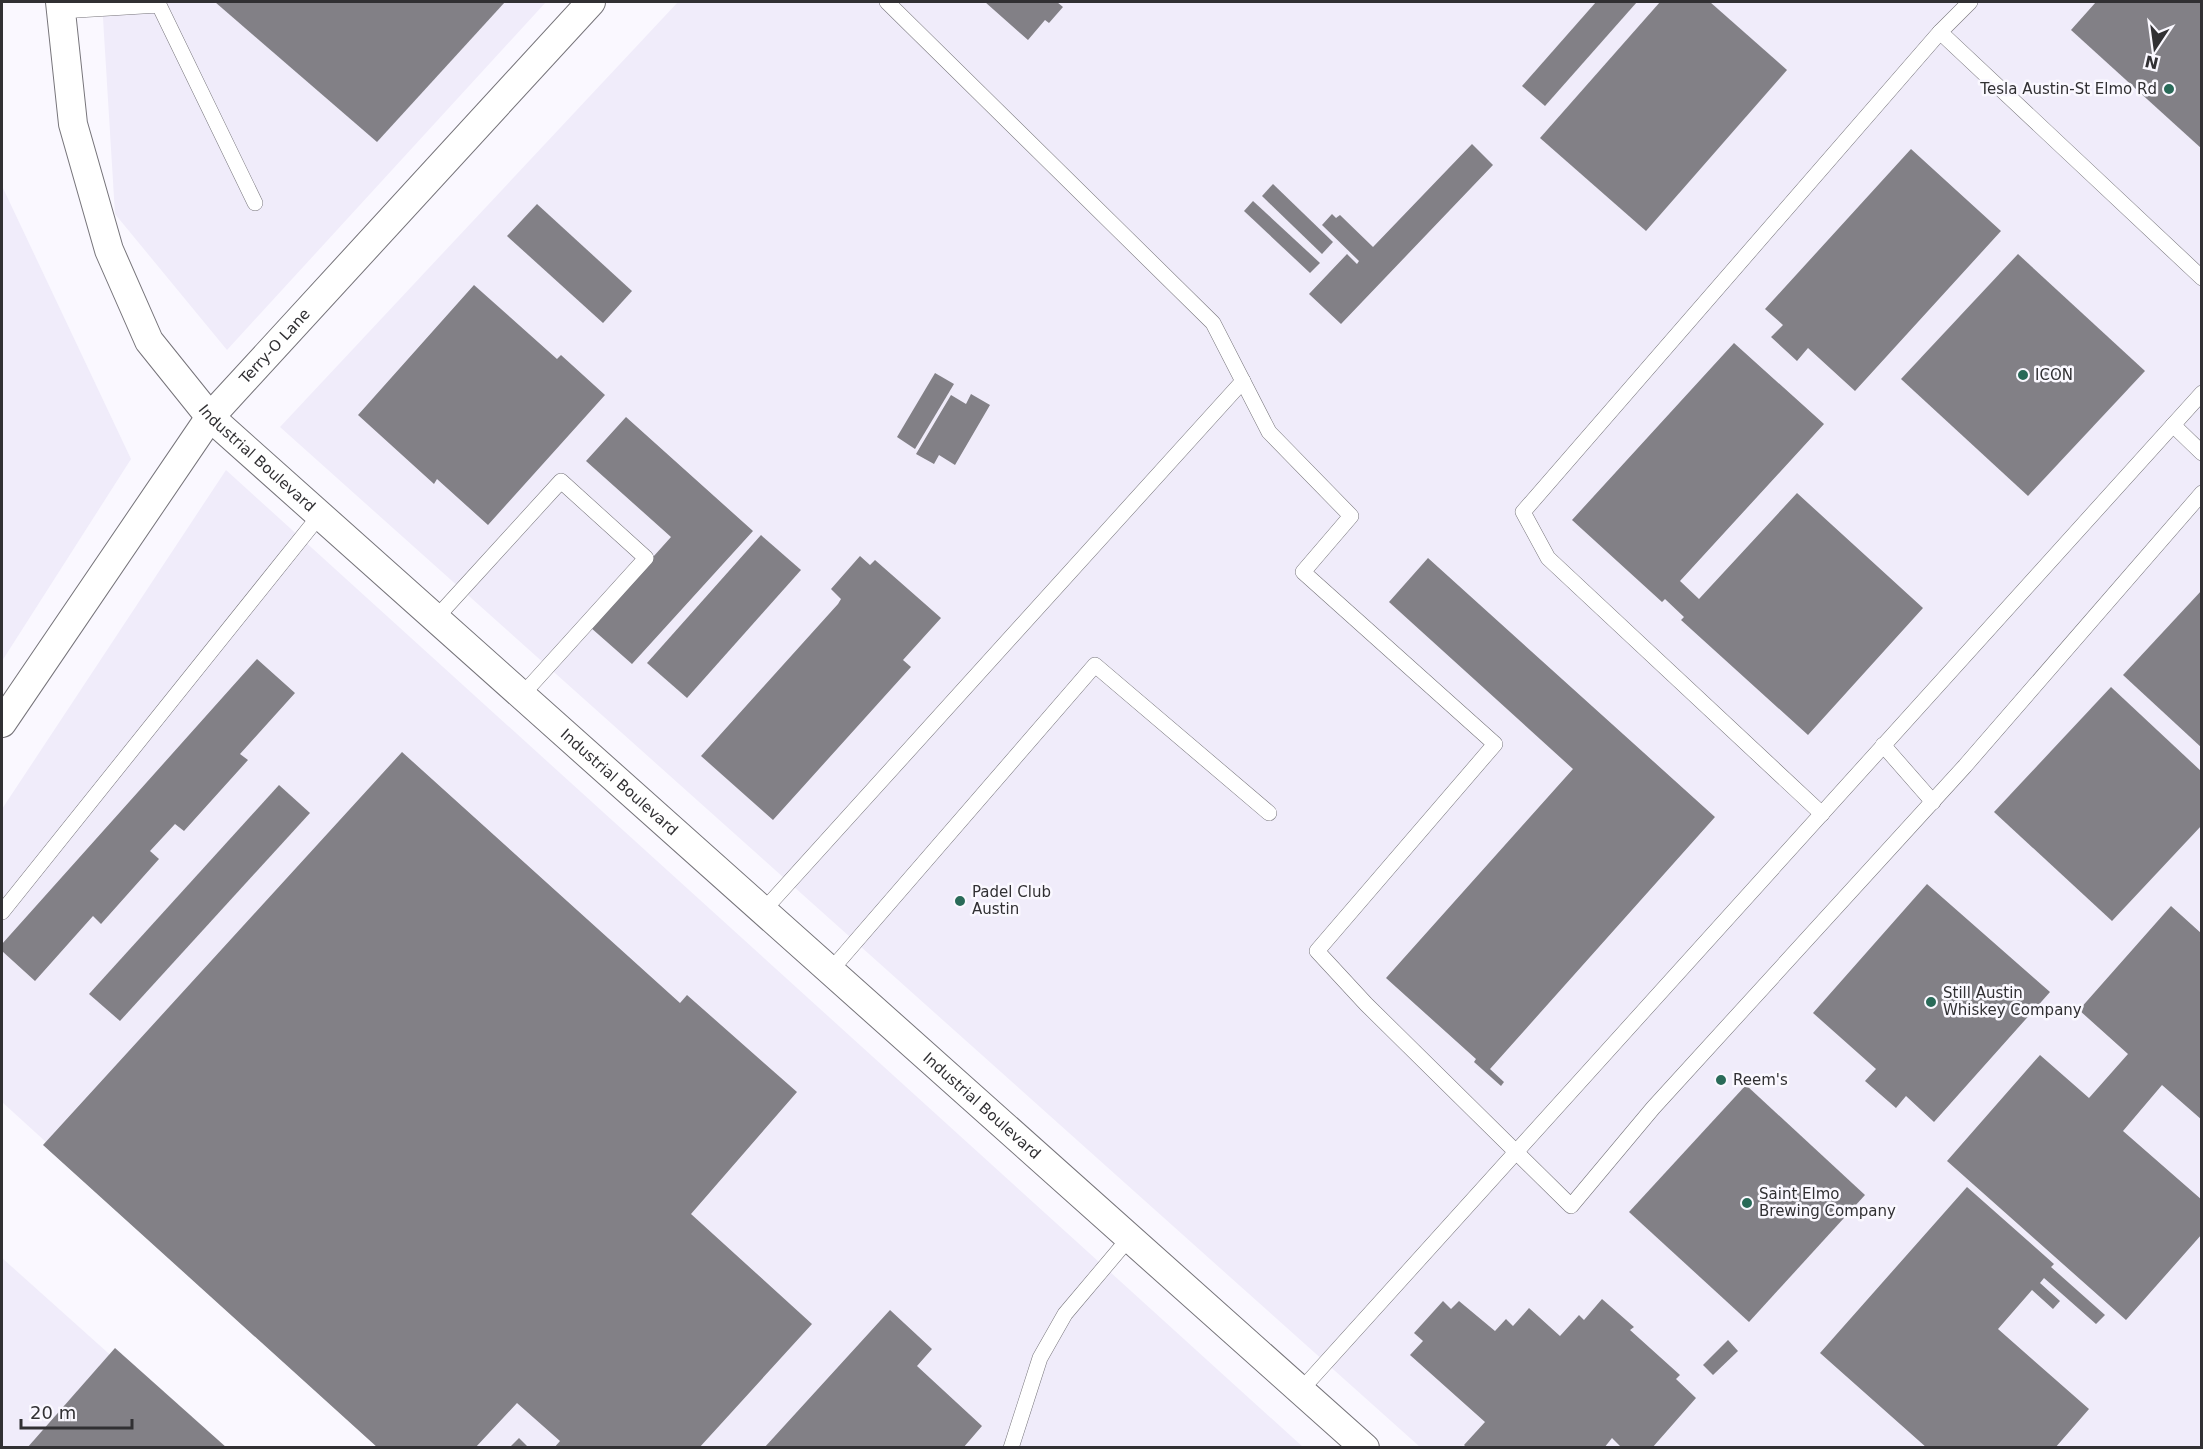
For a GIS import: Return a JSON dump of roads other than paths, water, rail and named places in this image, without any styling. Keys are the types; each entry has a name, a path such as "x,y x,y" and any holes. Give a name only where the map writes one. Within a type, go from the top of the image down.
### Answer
{"street":[{"name":"Terry-O Lane","path":"2,723 210,417 591,2"},
{"name":"Industrial Boulevard","path":"60,6 72,124 109,250 149,341 210,417 1301,1390 1360,1446"}],"lane":[{"path":"887,2 1213,323 1269,432 1351,516 1303,572 1495,744 1317,951 1366,1004 1571,1206 1653,1108 1933,802 2202,493"},
{"path":"1822,814 1548,558 1523,512 1940,32 1970,2"},
{"path":"60,6 159,5 255,203"},
{"path":"1940,32 2202,278"},
{"path":"764,910 1243,381"},
{"path":"1301,1390 2202,393"},
{"path":"2173,425 2202,453"},
{"path":"436,618 561,481 646,558 522,695"},
{"path":"2,912 320,515"},
{"path":"831,970 1095,665 1269,813"},
{"path":"1883,746 1933,802"},
{"path":"1011,1448 1040,1358 1065,1314 1130,1237"}],"place":[{"name":"Tesla Austin-St Elmo Rd","path":"2169,89"},
{"name":"ICON","path":"2023,375"},
{"name":"Padel Club Austin","path":"960,901"},
{"name":"Still Austin Whiskey Company","path":"1931,1002"},
{"name":"Reem's","path":"1721,1080"},
{"name":"Saint Elmo Brewing Company","path":"1747,1203"}]}
